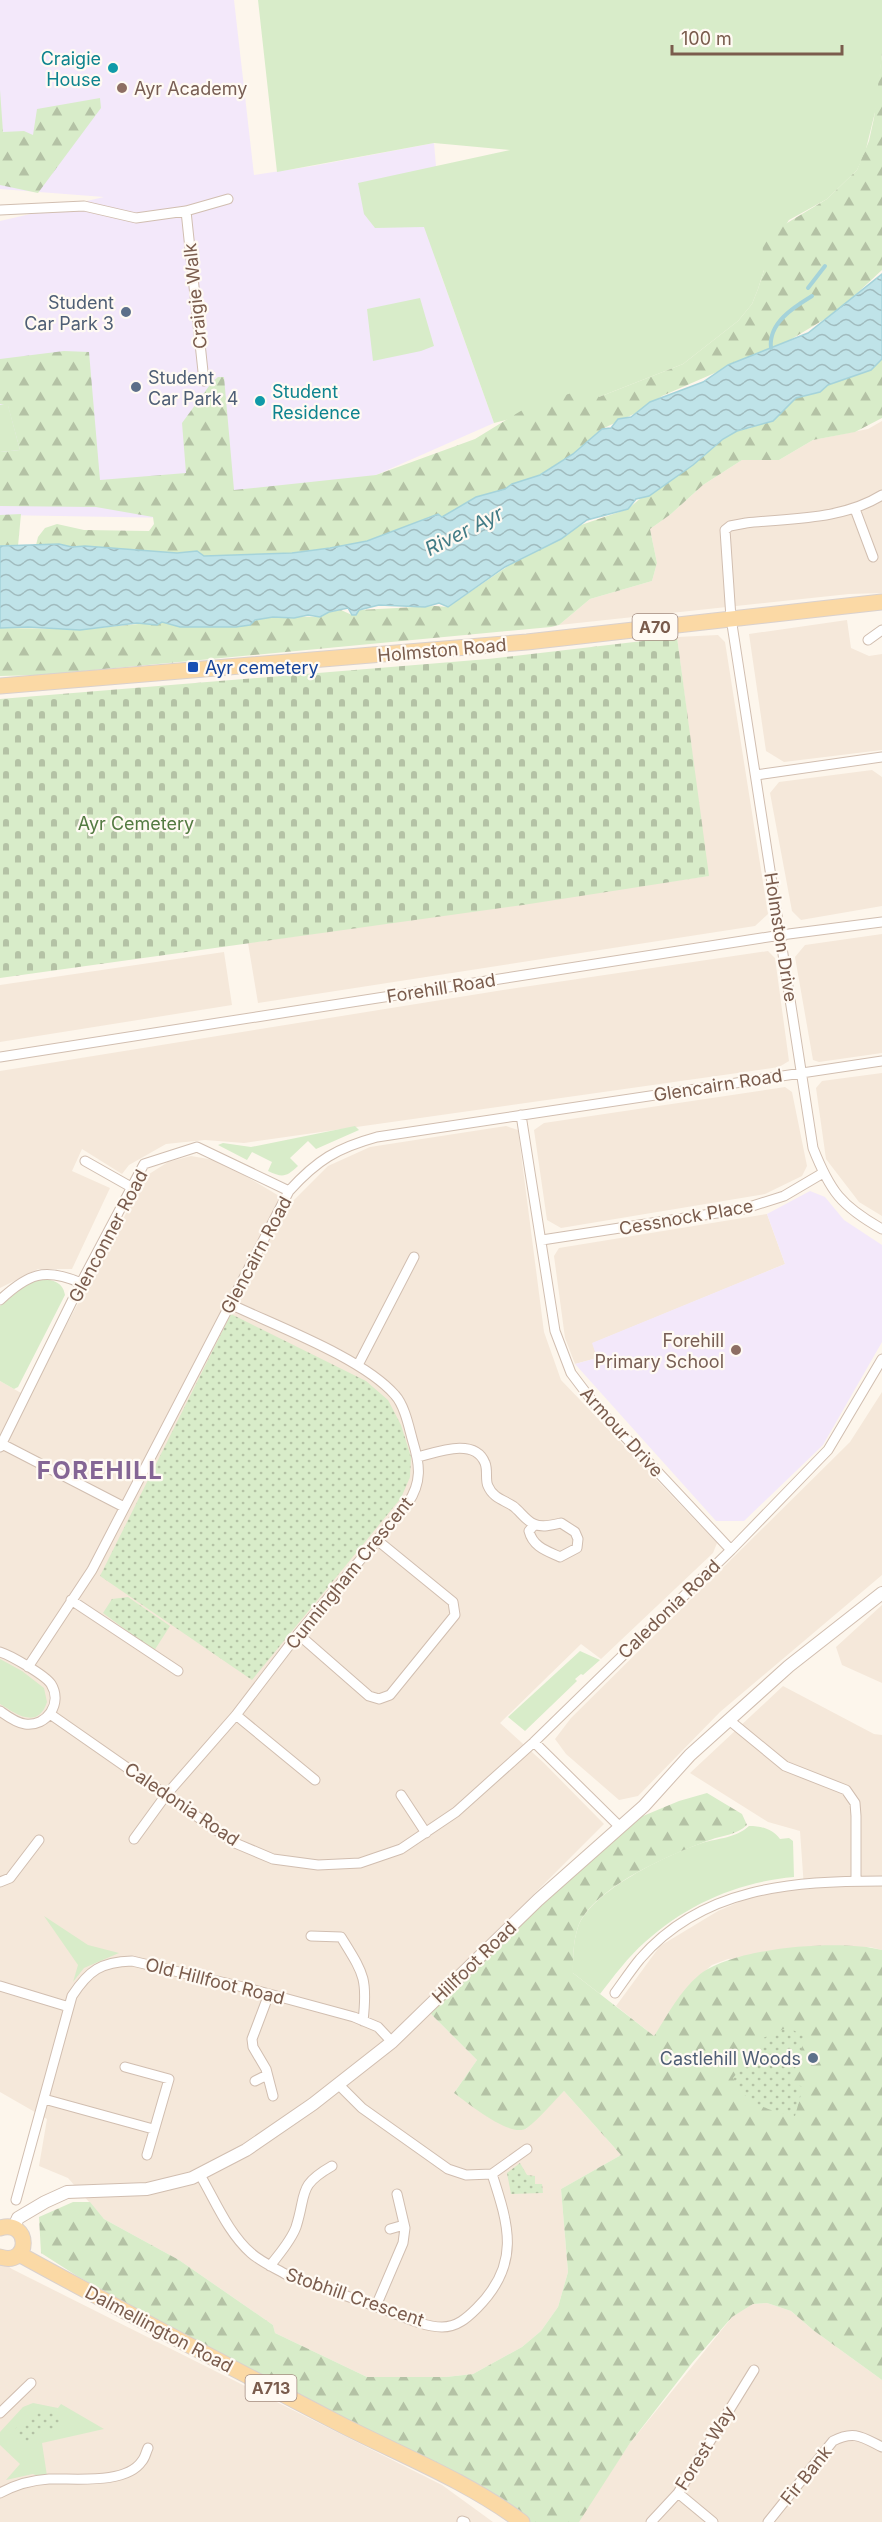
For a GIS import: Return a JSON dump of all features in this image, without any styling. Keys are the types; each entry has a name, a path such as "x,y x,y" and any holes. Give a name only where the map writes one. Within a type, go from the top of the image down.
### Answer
{"main road":[{"name":"Holmston Road","path":"0,686 527,642 882,602"},
{"path":"0,2258 11,2259 19,2254 23,2247 20,2232 7,2228"},
{"name":"Dalmellington Road","path":"19,2254 250,2378 464,2485 499,2505 522,2522"}],"street":[{"path":"0,210 84,206 136,218 186,211 228,200"},
{"name":"Craigie Walk","path":"186,211 204,381"},
{"path":"873,557 855,509 882,495"},
{"name":"Holmston Drive","path":"855,509 746,523 730,526 724,530 731,618 813,1148 823,1173 837,1197 859,1216 882,1229"},
{"path":"868,640 882,630"},
{"path":"756,775 882,757"},
{"name":"Forehill Road","path":"0,1057 781,935 882,922"},
{"name":"Glencairn Road","path":"28,1668 92,1569 289,1191 308,1170 329,1154 377,1137 882,1061"},
{"name":"Armour Drive","path":"521,1115 555,1331 571,1373 596,1406 731,1550"},
{"name":"Glenconner Road","path":"1,1445 81,1283 144,1164 197,1147 289,1191"},
{"path":"85,1161 131,1187"},
{"name":"Cessnock Place","path":"542,1240 743,1209 784,1196 823,1173"},
{"path":"358,1365 414,1257"},
{"path":"0,1300 25,1280 41,1273 57,1275 81,1283"},
{"name":"Cunningham Crescent","path":"133,1839 166,1794 236,1715 298,1634 377,1540 416,1490 420,1479 418,1457 396,1396 358,1365 230,1304"},
{"name":"Caledonia Road","path":"50,1714 235,1843 273,1859 318,1865 360,1863 401,1849 456,1812 534,1742 731,1550 828,1450 882,1359"},
{"path":"1,1445 124,1507"},
{"path":"418,1457 444,1450 465,1448 477,1453 485,1463 487,1486 495,1495 511,1504 534,1525 551,1526 561,1523 568,1526 578,1539 577,1548 560,1557 540,1548 531,1539 529,1531 534,1525"},
{"path":"298,1634 369,1696 380,1699 390,1695 455,1615 453,1602 377,1540"},
{"name":"Hillfoot Road","path":"7,2228 18,2218 67,2192 147,2189 200,2175 246,2150 339,2085 392,2042 538,1900 644,1806 690,1755 789,1666 882,1593"},
{"path":"71,1600 178,1671"},
{"path":"0,1652 48,1680 54,1690 55,1703 50,1714 42,1721 27,1724 0,1711"},
{"path":"236,1715 315,1780"},
{"path":"729,1720 785,1766 846,1790 855,1803 856,1881"},
{"path":"534,1742 620,1826"},
{"path":"401,1796 426,1833"},
{"path":"0,1882 10,1878 39,1840"},
{"path":"615,1993 640,1959 663,1937 708,1908 740,1895 780,1886 882,1881"},
{"path":"311,1936 341,1937 361,1971 366,1991 363,2021"},
{"name":"Old Hillfoot Road","path":"16,2200 72,1996 85,1977 101,1966 114,1962 146,1963 269,1994 363,2021 378,2027 392,2042"},
{"path":"0,1986 69,2007"},
{"path":"269,1994 252,2038 273,2096"},
{"path":"125,2067 169,2079 147,2155"},
{"path":"255,2081 267,2075"},
{"path":"339,2085 362,2108 448,2169 466,2175 492,2174 528,2149"},
{"path":"44,2098 153,2130"},
{"path":"270,2266 295,2228 305,2187 317,2175 332,2166"},
{"name":"Stobhill Crescent","path":"200,2175 230,2228 250,2252 270,2266 287,2275 442,2327 459,2324 489,2296 504,2271 508,2235 492,2174"},
{"path":"376,2306 403,2243 404,2225 397,2194"},
{"path":"300,2207 312,2209"},
{"path":"390,2229 404,2225"},
{"name":"Forest Way","path":"651,2522 678,2493 754,2370"},
{"path":"0,2413 31,2383"},
{"name":"Fir Bank","path":"768,2522 833,2441 846,2434 858,2435 882,2447"},
{"path":"0,2493 12,2487 46,2479 98,2479 126,2472 142,2462 148,2448"},
{"path":"678,2493 713,2522"}],"shaded area":[{"path":"0,0 234,0 254,175 434,143 436,166 429,225 436,261 494,423 376,475 175,518 0,515 0,221 104,197 0,189"},
{"path":"882,421 882,593 849,594 559,625 590,599 652,581 657,563 650,529 671,514 703,485 742,460 779,460 813,440 868,429"},
{"path":"847,620 851,648 869,656 882,654 882,750 784,762 766,751 749,634"},
{"path":"718,635 725,642 768,914 755,926 258,1003 248,943 708,876 677,637"},
{"path":"872,770 882,777 882,906 801,920 792,911 770,793 779,782"},
{"path":"882,934 882,1053 819,1062 813,1060 795,957 805,945"},
{"path":"768,951 775,958 789,1061 779,1067 244,1143 205,1140 166,1144 129,1165 122,1174 82,1149 72,1171 110,1188 72,1269 38,1269 0,1288 0,1071 503,990"},
{"path":"224,952 232,1005 0,1042 0,985"},
{"path":"882,1073 882,1216 859,1202 826,1159 816,1088 822,1081"},
{"path":"785,1087 792,1092 807,1166 802,1176 765,1194 561,1228 547,1220 534,1130 544,1123"},
{"path":"506,1126 518,1130 544,1332 561,1380 717,1543 713,1553 601,1659 581,1644 500,1723 544,1763 604,1824 425,2003 426,2009 477,2060 454,2093 526,2129 564,2091 621,2155 561,2189 568,2272 558,2307 541,2331 522,2347 473,2374 446,2377 367,2377 275,2333 273,2325 179,2260 104,2219 68,2178 39,2166 47,2119 0,2092 0,1381 28,1397 146,1176 168,1162 191,1156 220,1161 291,1203 328,1166 370,1147"},
{"name":"Forehill Primary School","path":"810,1191 825,1197 844,1220 882,1245 882,1342 823,1445 744,1521 716,1521 575,1364 597,1358 592,1343 785,1264 767,1214"},
{"path":"767,1214 785,1264 593,1343 597,1358 575,1364 565,1338 554,1256 559,1248"},
{"path":"882,1392 882,1575 720,1712 638,1796 619,1800 566,1754 555,1739 571,1718 850,1442"},
{"path":"882,1605 882,1683 842,1665 836,1647"},
{"path":"783,1686 874,1734 882,1735 882,1950 870,1947 728,1959 712,1965 690,1984 654,2036 616,2006 660,1946 718,1911 760,1893 804,1888 800,1831 768,1822 690,1773"},
{"path":"0,2260 12,2269 442,2485 493,2522 0,2522"},
{"path":"767,2303 791,2311 813,2330 882,2380 882,2522 577,2522 630,2443 733,2316 753,2304"}],"green space":[{"path":"258,0 882,0 882,53 877,104 865,153 857,170 827,199 789,220 764,258 764,270 752,304 738,321 683,364 599,397 494,423 424,227 375,228 364,214 358,183 510,150 434,143 277,172"},
{"path":"882,53 882,270 838,311 790,340 662,396 640,411 602,429 573,454 540,475 512,484 506,489 476,497 442,517 438,514 367,541 292,553 203,556 197,551 177,553 36,545 38,537 45,528 57,524 84,530 149,531 154,524 153,517 96,507 0,506 0,452 20,450 8,406 0,404 0,359 64,351 89,352 100,480 186,473 182,423 212,382 218,377 224,377 234,490 376,475 475,439 529,406 588,388 599,397 683,364 738,321 752,304 764,270 762,238 827,199 857,170 869,141 874,118"},
{"path":"0,90 3,132 24,131 33,135 37,109 100,98 101,108 38,193 0,185"},
{"path":"420,298 434,346 373,361 367,309"},
{"path":"882,359 882,418 855,432 813,440 779,460 742,460 703,485 671,514 650,529 657,563 652,581 590,599 559,625 41,675 0,676 0,628 87,629 159,622 192,627 243,626 259,619 281,616 320,617 329,612 341,610 352,615 359,610 448,607 514,562 567,535 578,526 628,509 642,497 654,492 693,465 723,439 737,431 751,428 796,398 820,392 828,385 871,370"},
{"path":"0,405 8,405 20,450 0,452"},
{"path":"21,514 18,546 0,546 0,515"},
{"name":"Ayr Cemetery","path":"677,637 709,876 523,905 0,978 0,699 488,659"},
{"path":"355,1126 359,1130 316,1149 308,1141 290,1158 298,1166 284,1175 268,1171 272,1162 252,1152 247,1160 218,1145 223,1143 251,1147"},
{"path":"42,1279 60,1284 65,1295 18,1387 14,1389 0,1381 0,1306 31,1281"},
{"path":"231,1314 366,1381 388,1400 401,1425 411,1457 410,1477 401,1498 252,1680 100,1576"},
{"path":"128,1597 170,1626 154,1651 103,1613 112,1599"},
{"path":"580,1651 600,1660 575,1679 577,1681 525,1731 508,1717"},
{"path":"0,1659 22,1671 44,1688 47,1702 38,1716 26,1717 0,1704"},
{"path":"707,1793 742,1814 747,1825 734,1833 715,1838 655,1863 599,1898 586,1912 578,1927 574,1944 573,1973 654,2036 685,1989 698,1976 714,1966 735,1958 760,1952 814,1946 840,1945 882,1950 882,2380 813,2330 791,2311 767,2303 753,2304 732,2317 692,2363 630,2443 579,2522 522,2522 77,2276 41,2253 39,2217 73,2202 90,2202 104,2219 179,2260 273,2325 275,2333 367,2377 446,2377 473,2374 522,2347 541,2331 558,2307 568,2272 561,2189 621,2155 564,2091 532,2124 520,2130 511,2129 490,2118 454,2093 477,2060 426,2009 619,1826 679,1801"},
{"path":"749,1826 766,1829 780,1839 789,1838 793,1841 794,1877 753,1884 714,1897 696,1906 661,1929 639,1948 600,1994 573,1973 574,1944 578,1927 586,1913 598,1900 614,1887 651,1865 702,1843 733,1835"},
{"path":"44,1916 88,1945 119,1953 84,1968 73,1982 78,1965"},
{"path":"788,2027 805,2037 791,2082 803,2087 795,2116 759,2105 744,2094 733,2078 747,2061 762,2050 761,2039"},
{"path":"520,2163 527,2175 535,2176 535,2184 542,2184 543,2193 511,2194 507,2173"},
{"path":"33,2403 58,2408 61,2404 104,2429 42,2443 47,2476 40,2477 33,2474 6,2480 20,2464 0,2445 0,2432 23,2407"},
{"path":"58,2412 61,2428 39,2432 28,2444 15,2429 33,2413"}],"water":[{"name":"River Ayr","path":"882,274 882,359 871,370 828,385 820,392 796,398 773,421 737,431 723,439 693,465 649,496 636,499 628,509 587,520 561,539 505,567 448,607 439,603 425,607 379,605 359,610 356,615 352,615 348,608 329,612 320,617 308,615 294,618 273,617 255,620 250,625 236,627 180,627 162,622 157,625 137,623 80,630 0,628 0,546 59,544 72,547 177,553 197,551 204,556 292,553 367,541 438,514 442,517 476,497 505,489 512,484 540,475 573,454 602,429 611,428 618,419 631,417 650,402 703,382 728,365 808,333"}],"waterway":[{"path":"808,288 825,266"},
{"path":"771,348 771,339 778,323 790,311 812,296"}],"place":[{"name":"Craigie House","path":"113,68"},
{"name":"Ayr Academy","path":"122,88"},
{"name":"Student Car Park 3","path":"126,312"},
{"name":"Student Car Park 4","path":"136,387"},
{"name":"Student Residence","path":"260,401"},
{"name":"Ayr cemetery","path":"193,667"},
{"name":"Forehill Primary School","path":"736,1350"},
{"name":"Castlehill Woods","path":"813,2058"}],"district":[{"name":"FOREHILL","path":"100,1470"}]}
